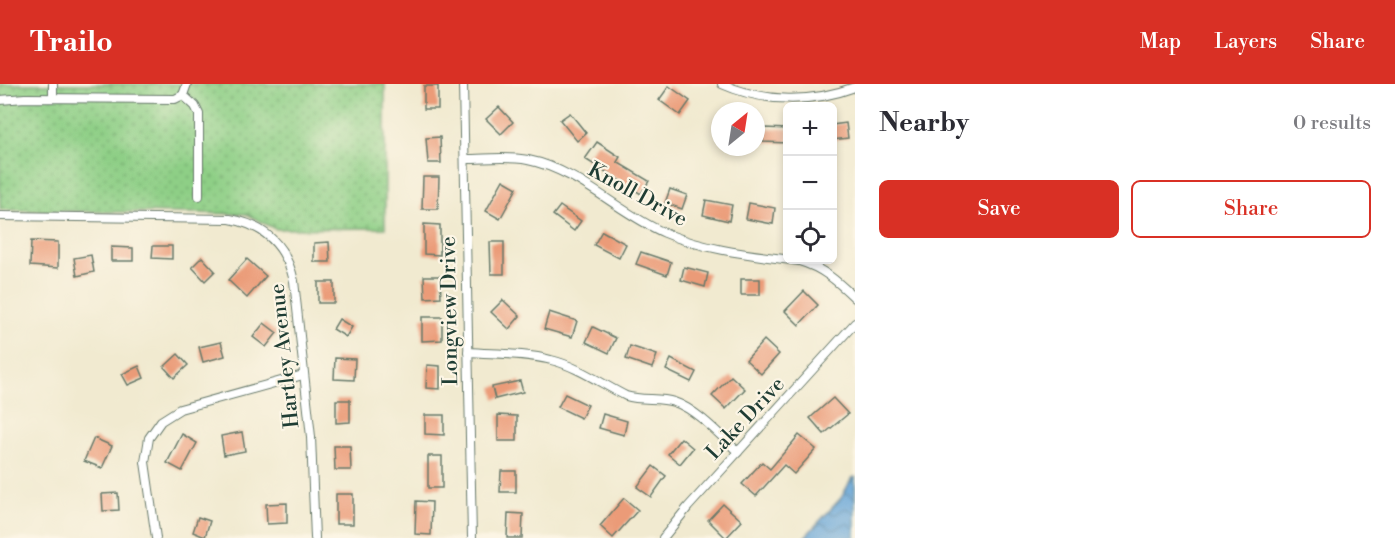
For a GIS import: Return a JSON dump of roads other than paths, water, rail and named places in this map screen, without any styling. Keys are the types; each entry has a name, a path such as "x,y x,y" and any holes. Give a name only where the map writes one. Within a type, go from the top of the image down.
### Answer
{"street":[{"path":"53,84 53,98"},
{"path":"0,100 175,99 183,95 187,84"},
{"name":"Longview Drive","path":"463,84 472,538"},
{"path":"722,84 753,95 788,99 826,96 855,87"},
{"path":"183,95 195,106 199,114 199,196"},
{"name":"Knoll Drive","path":"465,159 510,158 544,165 563,172 644,223 664,232 706,247 812,265 833,278 855,298"},
{"name":"Hartley Avenue","path":"0,216 230,219 255,226 278,244 291,268 294,281 311,437 315,538"},
{"name":"Lake Drive","path":"663,538 688,507 855,323"},
{"path":"468,352 553,360 626,396 637,399 662,399 682,405 738,452"},
{"path":"156,538 145,462 149,438 161,421 180,409 303,375"}],"water":[{"path":"855,477 855,538 804,538 841,498 852,478"}]}
